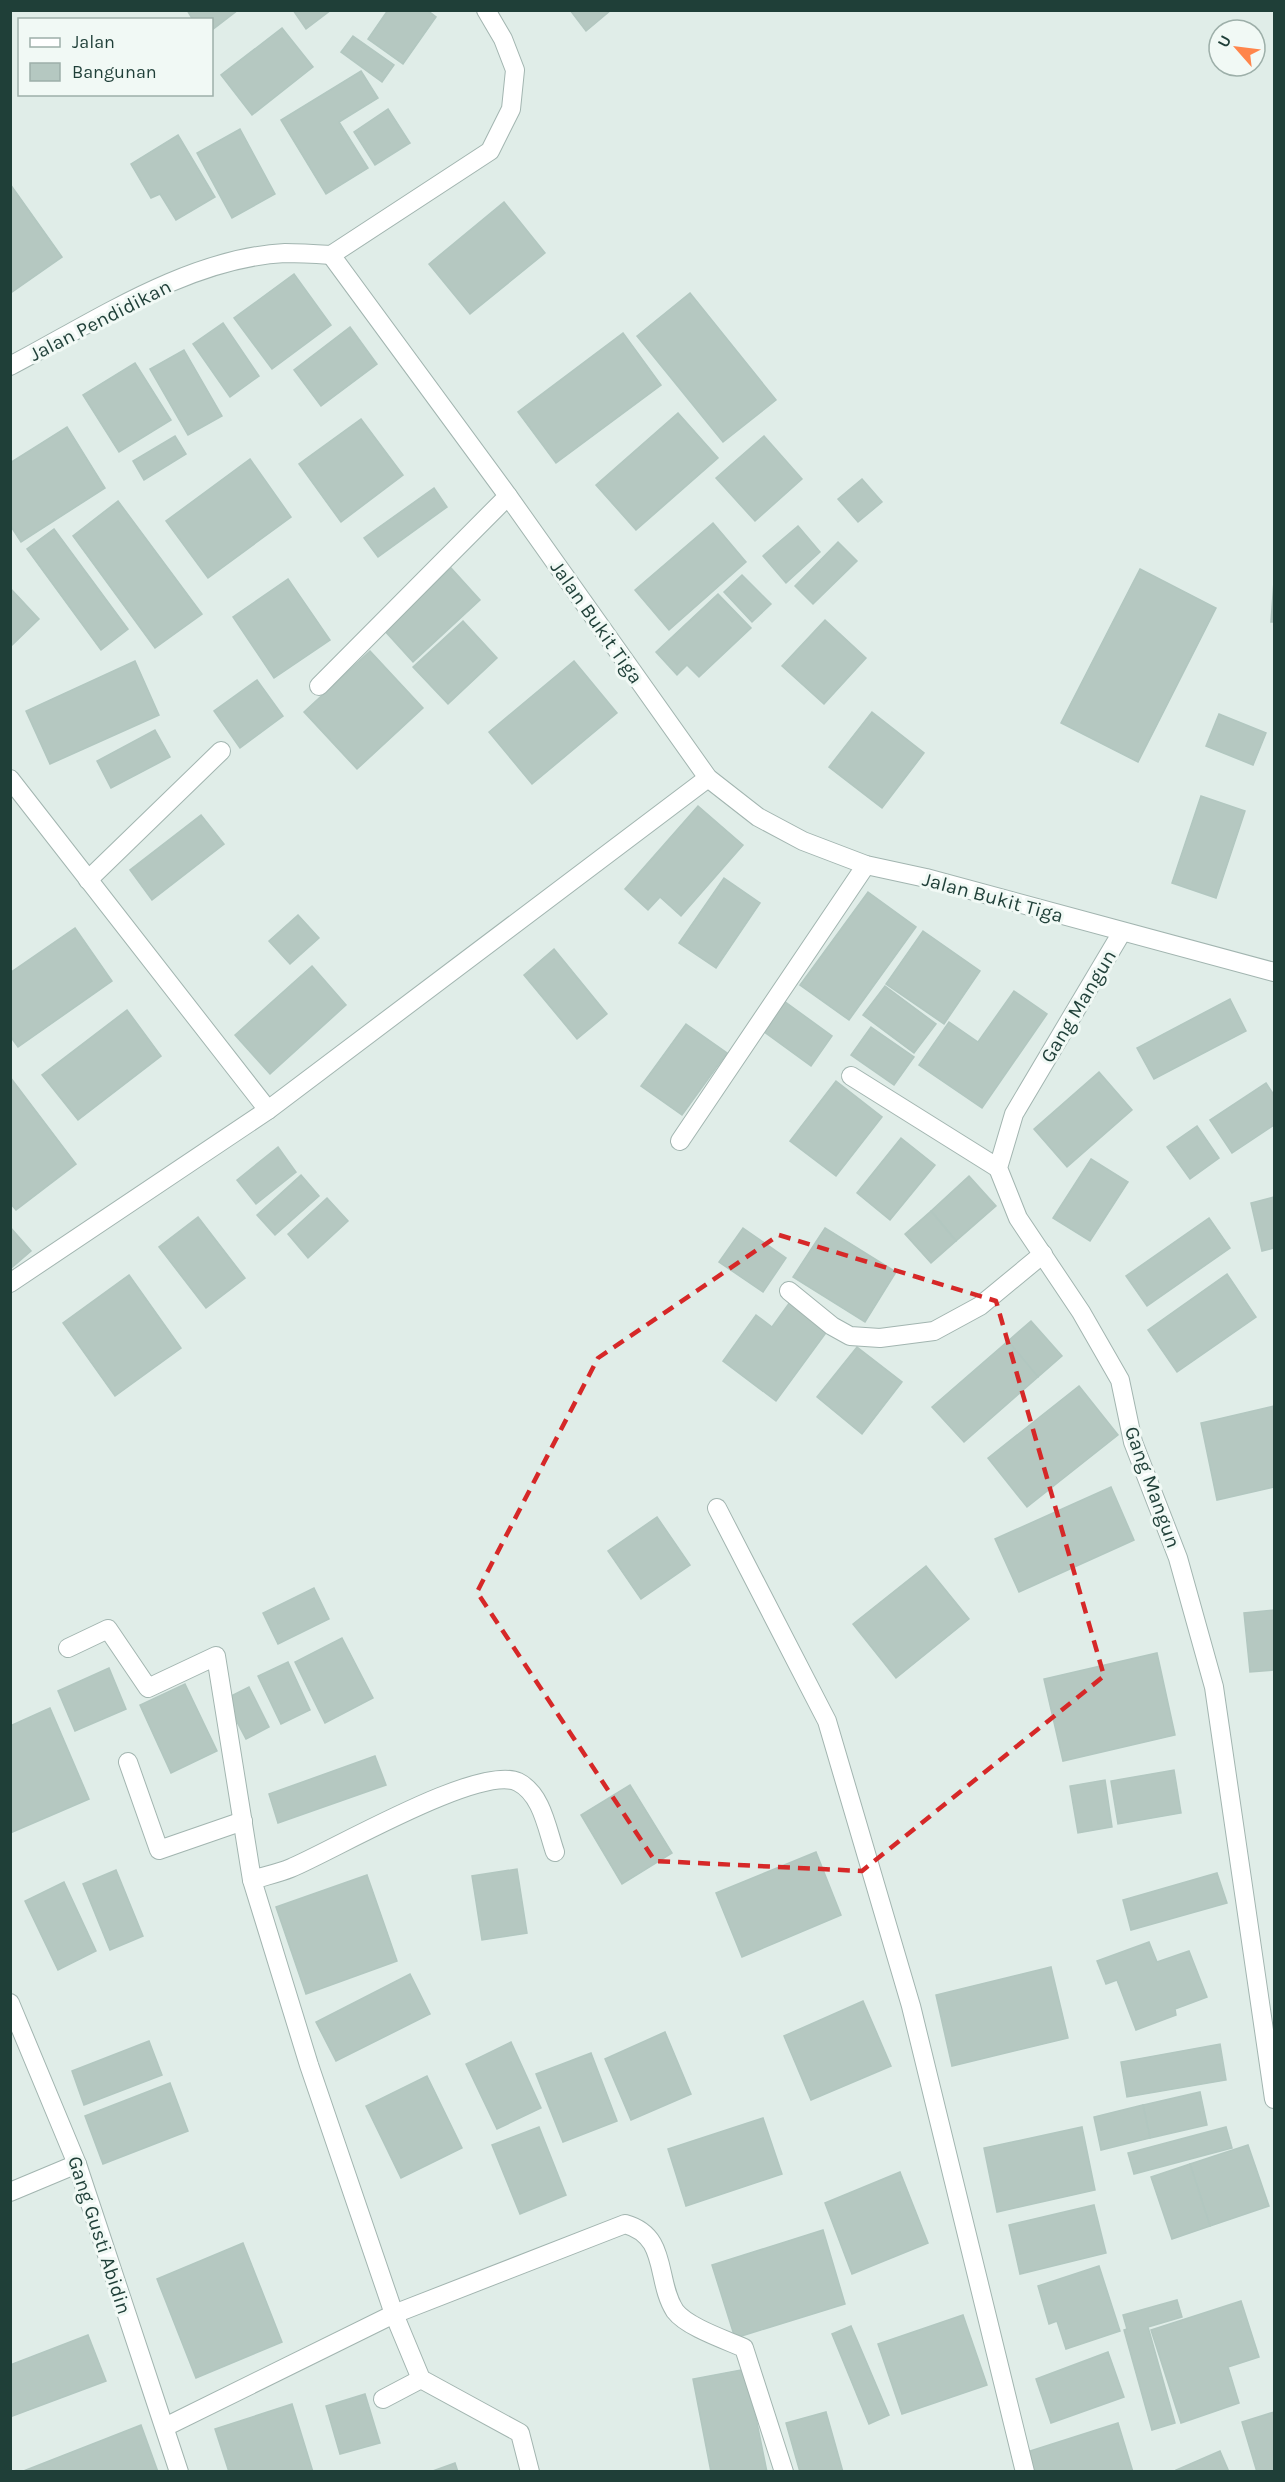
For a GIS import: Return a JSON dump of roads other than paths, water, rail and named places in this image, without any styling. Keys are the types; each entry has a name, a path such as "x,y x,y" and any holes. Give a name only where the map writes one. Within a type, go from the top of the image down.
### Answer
{"street":[{"path":"331,255 490,151 511,109 515,70 503,39 486,10"},
{"name":"Jalan Pendidikan","path":"10,366 163,285 242,260 284,253 331,255"},
{"name":"Jalan Bukit Tiga","path":"331,255 508,496 708,778 758,817 803,841 866,865 926,878 1275,972"},
{"path":"319,686 508,496"},
{"path":"88,880 221,751"},
{"path":"10,1283 268,1110 708,778"},
{"path":"10,780 268,1110"},
{"path":"680,1141 866,865"},
{"name":"Gang Mangun","path":"1122,932 1014,1114 998,1168 1018,1218 1081,1312 1120,1380 1133,1442 1178,1558 1214,1687 1275,2099"},
{"path":"851,1076 998,1168"},
{"path":"789,1292 832,1326 850,1336 880,1338 934,1331 980,1306 1043,1254"},
{"path":"717,1508 827,1721 911,2006 1025,2472"},
{"path":"68,1648 108,1629 148,1688 216,1656 252,1880 309,2065 394,2314 421,2379 520,2433 530,2472"},
{"path":"128,1762 159,1850 243,1821"},
{"path":"252,1880 290,1868 441,1796 495,1780 517,1781 534,1793 555,1852"},
{"name":"Gang Gusti Abidin","path":"10,2003 77,2164 179,2472"},
{"path":"10,2192 77,2164"},
{"path":"165,2427 394,2314 625,2224 640,2228 653,2242 676,2312 716,2337 744,2348 784,2472"},
{"path":"383,2399 421,2379"}]}
